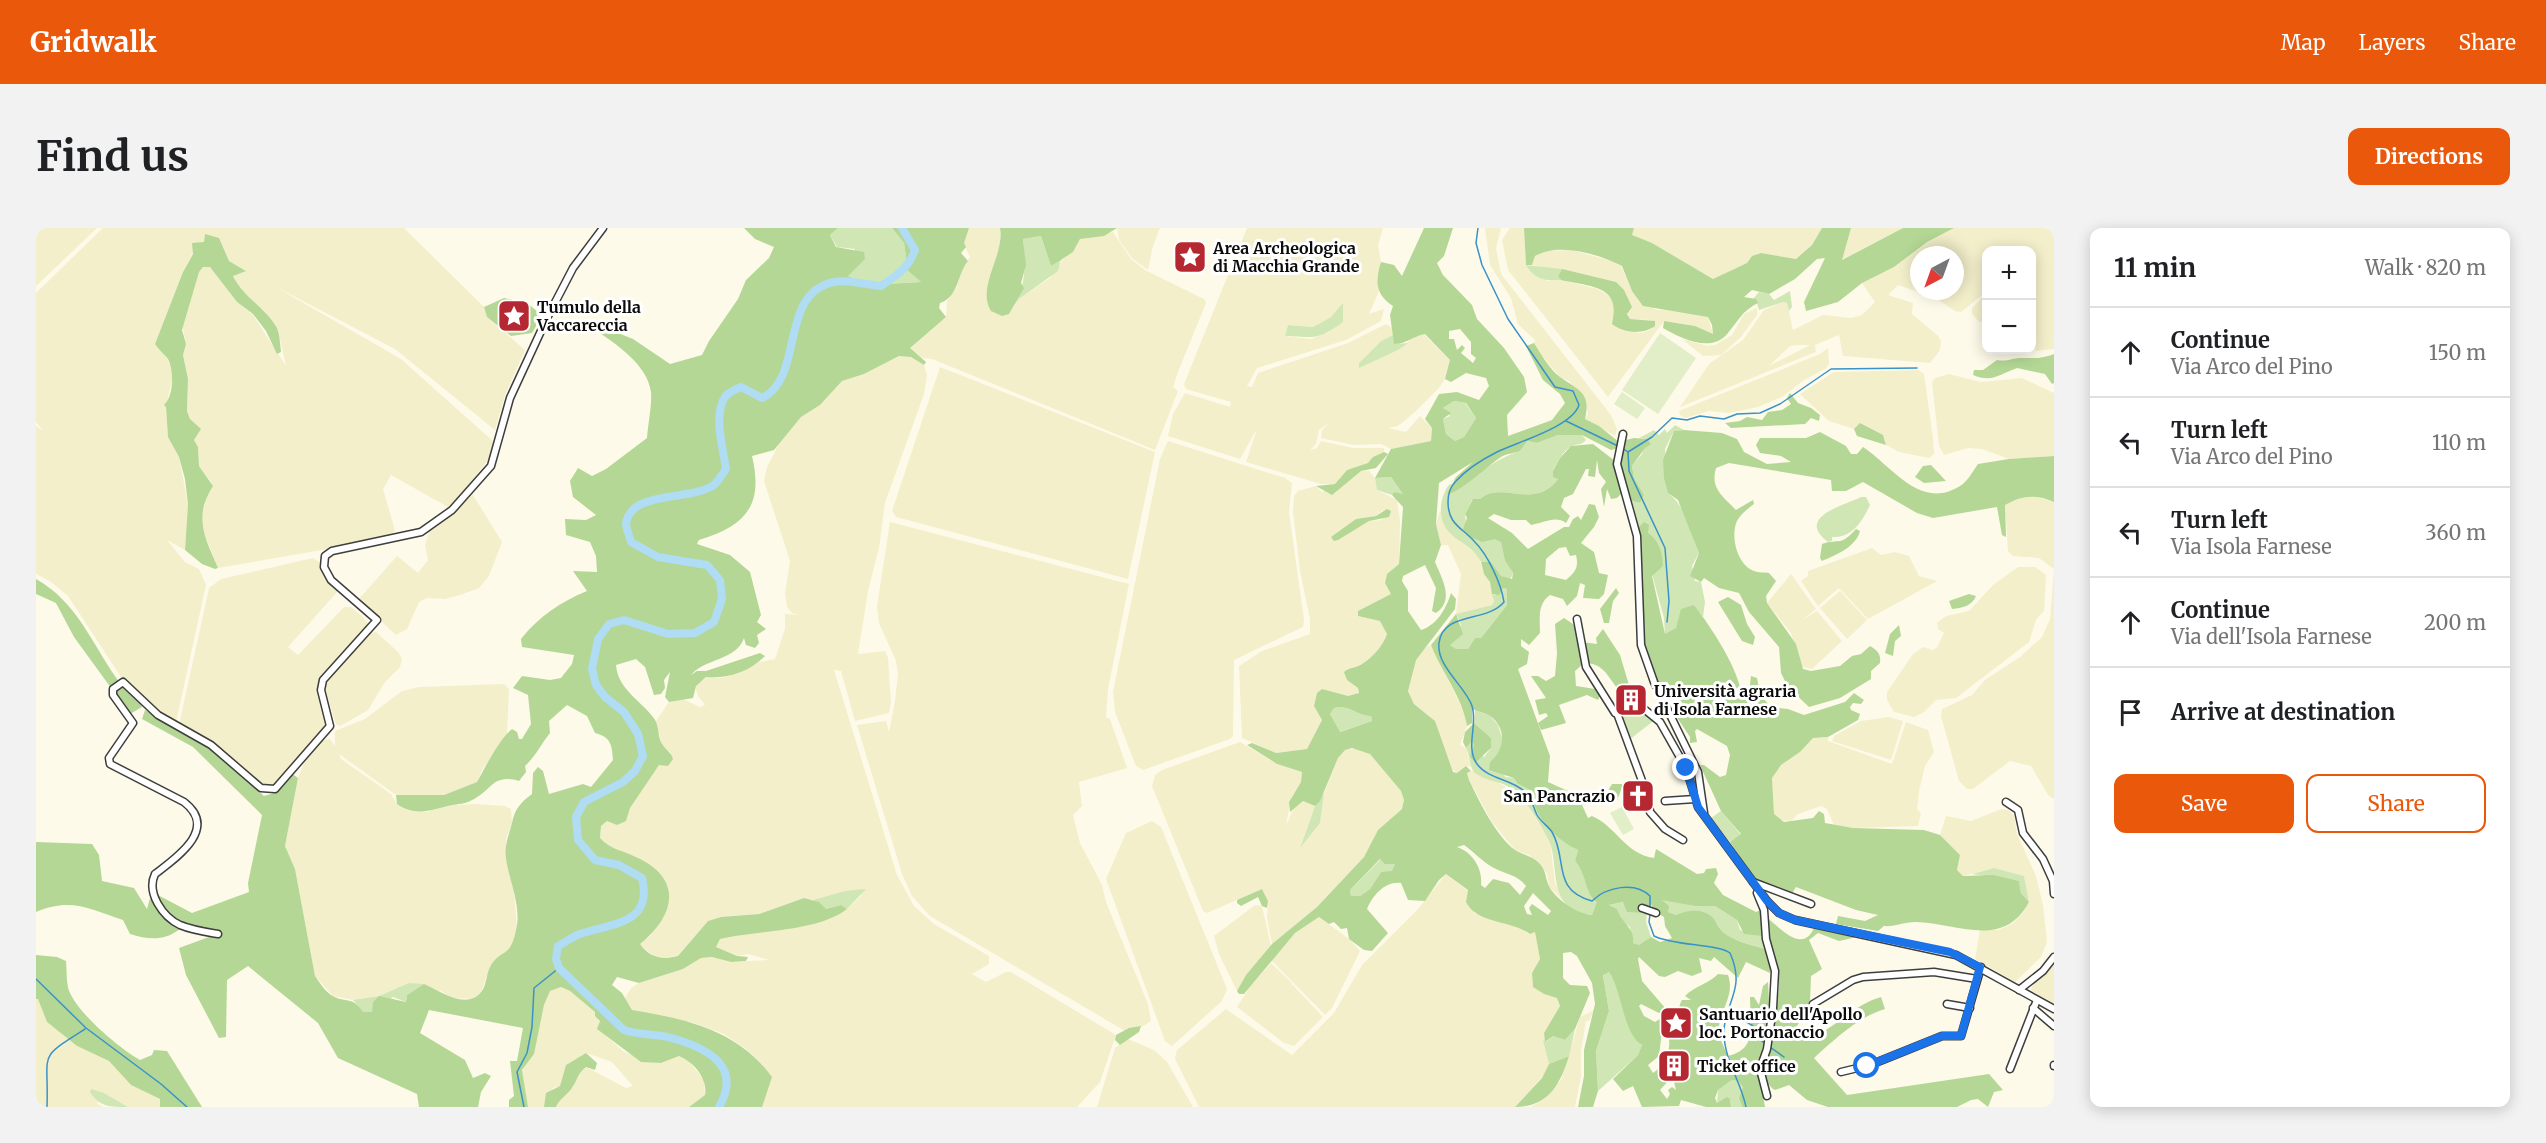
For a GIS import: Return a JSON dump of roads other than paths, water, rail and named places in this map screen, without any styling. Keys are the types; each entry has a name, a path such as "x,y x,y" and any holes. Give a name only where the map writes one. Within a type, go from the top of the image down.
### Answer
{"street":[{"path":"218,934 178,924 160,906 153,892 155,874 182,854 195,837 196,821 194,813 184,802 110,764 109,758 133,723 113,695 113,689 123,682 158,716 211,745 261,788 275,789 330,726 321,690 323,680 377,620 331,580 324,567 325,556 332,551 421,532 452,510 491,466 496,455 510,398 547,318 573,268 603,228"},
{"path":"1623,434 1618,468 1637,536 1641,645 1654,682 1698,772 1704,813"},
{"path":"1577,619 1586,667 1615,712"},
{"path":"1683,840 1665,829 1650,812 1648,797 1618,716 1620,710 1627,706 1649,711 1660,722 1686,768 1695,800 1754,883 1773,907 1788,918 1950,952 2054,1009"},
{"path":"1665,801 1695,800"},
{"path":"2006,802 2013,804 2018,810 2023,833 2043,860 2053,881 2054,894"},
{"path":"1754,883 1811,904"},
{"path":"1754,883 1764,910 1766,939 1775,971 1775,989 1767,1049 1760,1069 1767,1096"},
{"path":"2019,990 2043,971 2054,957"},
{"path":"1841,1072 1870,1065 1942,1036 1960,1037 1980,967"},
{"path":"1813,1004 1853,980 1863,977 1934,972 1977,979"},
{"path":"2010,1069 2037,1000"},
{"path":"1947,1004 1970,1008"},
{"path":"2033,1008 2054,1026"}],"waterway":[{"path":"719,1107 727,1081 724,1071 710,1054 669,1037 624,1030 559,968 556,959 558,946 573,937 629,919 637,913 644,893 642,878 619,865 595,860 578,840 576,817 584,802 623,782 635,771 643,756 638,734 624,712 605,697 596,685 592,669 598,639 609,624 624,620 668,634 695,633 714,622 722,599 720,580 707,565 658,557 631,542 626,524 630,513 638,506 650,501 692,493 715,484 726,469 719,422 721,404 725,397 741,387 762,398 775,388 784,373 798,318 805,302 817,289 839,281 881,286 901,271 915,250 902,228"},
{"path":"1478,228 1476,243 1482,265 1508,319 1555,387 1573,391 1579,405 1574,413 1555,427 1497,452 1470,468 1451,488 1448,502 1450,515 1489,561 1504,602 1487,613 1448,626 1442,633 1439,652 1472,706 1474,721 1472,750 1477,764 1487,773 1519,787 1529,797 1540,820 1552,832 1557,842 1563,872 1571,889 1579,896 1592,901 1613,889 1637,888 1650,896 1650,909"},
{"path":"1628,452 1652,437 1672,418 1687,420 1700,416 1724,419 1737,414 1760,413 1780,404 1831,369 1917,368"},
{"path":"1566,421 1618,446"},
{"path":"1622,448 1628,452 1629,471 1665,548 1669,601 1667,622"},
{"path":"1650,914 1649,922 1654,936 1673,942 1716,948 1730,953 1736,977 1725,1024 1725,1045 1746,1107"},
{"path":"524,1107 517,1072 527,1053 532,1027 534,988 559,968"},
{"path":"36,979 86,1028 161,1084 187,1107"},
{"path":"1729,1011 1753,1026 1756,1037 1766,1044"},
{"path":"47,1107 48,1059 59,1046 85,1029"},
{"path":"1770,1047 1784,1057"}],"place":[{"name":"Area Archeologica di Macchia Grande","path":"1190,257"},
{"name":"Tumulo della Vaccareccia","path":"514,316"},
{"name":"Università agraria di Isola Farnese","path":"1631,700"},
{"name":"San Pancrazio","path":"1638,796"},
{"name":"Santuario dell'Apollo loc. Portonaccio","path":"1676,1023"},
{"name":"Ticket office","path":"1674,1066"}]}
